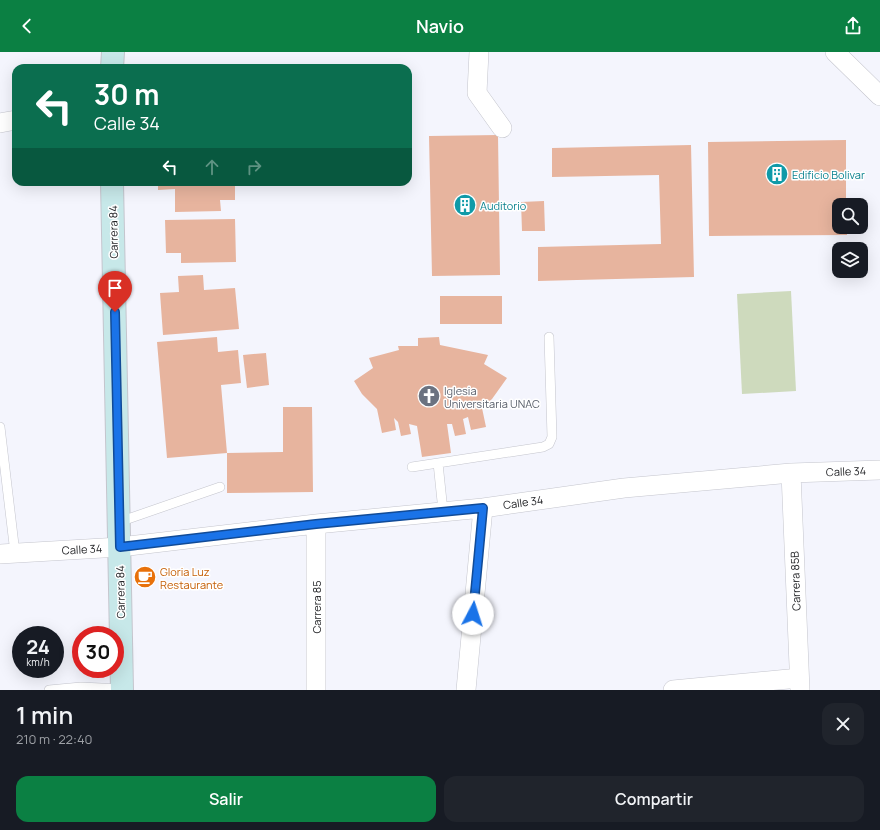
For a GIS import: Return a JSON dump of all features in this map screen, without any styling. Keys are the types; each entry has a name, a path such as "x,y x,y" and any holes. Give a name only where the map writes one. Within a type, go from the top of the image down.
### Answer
{"street":[{"path":"112,64 113,52"},
{"path":"479,52 477,93 502,128"},
{"path":"835,52 880,96"},
{"path":"0,122 12,120"},
{"name":"Carrera 84","path":"112,186 122,690"},
{"name":"Calle 34","path":"8,554 120,547 316,524 483,508 624,488 791,473 880,470"},
{"name":"Carrera 85B","path":"791,473 799,684"},
{"path":"466,690 483,508"},
{"name":"Carrera 85","path":"316,524 316,690"},
{"path":"673,690 799,684"}],"lane":[{"path":"412,467 543,448 549,444 552,437 549,337"},
{"path":"0,427 8,554"},
{"path":"438,463 443,511"},
{"path":"119,522 220,487"},
{"path":"49,690 81,687 122,690"}],"green space":[{"path":"791,291 796,391 742,394 737,294"}],"building":[{"name":"Auditorio","path":"498,135 500,275 432,276 429,136"},
{"name":"Edificio Bolivar","path":"846,140 846,198 832,198 832,234 847,235 709,236 708,142"},
{"path":"691,145 694,277 538,281 538,247 661,244 659,175 552,177 552,148"},
{"path":"158,186 235,186 235,200 220,200 221,211 175,212 175,189 158,190"},
{"path":"544,201 545,231 522,231 521,202"},
{"path":"235,219 236,262 181,263 181,253 166,253 165,220"},
{"path":"203,275 204,290 235,288 239,329 163,335 160,293 179,292 178,276"},
{"path":"440,296 502,296 502,324 440,324"},
{"path":"217,337 218,352 238,350 241,383 221,385 227,453 167,458 157,342"},
{"name":"Iglesia Universitaria UNAC","path":"439,337 440,345 488,355 484,364 507,378 492,399 482,408 486,427 471,430 468,417 463,419 466,434 455,436 452,424 447,424 451,453 422,457 417,426 409,424 411,434 401,436 398,422 394,418 396,430 382,433 377,409 362,394 354,381 373,368 369,358 399,350 398,346 418,346 418,338"},
{"path":"266,353 269,385 247,388 243,355"},
{"path":"283,407 312,407 313,492 227,493 227,453 283,452"}],"place":[{"name":"Edificio Bolivar","path":"777,174"},
{"name":"Auditorio","path":"465,205"},
{"name":"Iglesia Universitaria UNAC","path":"429,396"},
{"name":"Gloria Luz Restaurante","path":"145,577"}],"route":[{"path":"115,312 120,547 316,524 483,508 473,614"}]}
